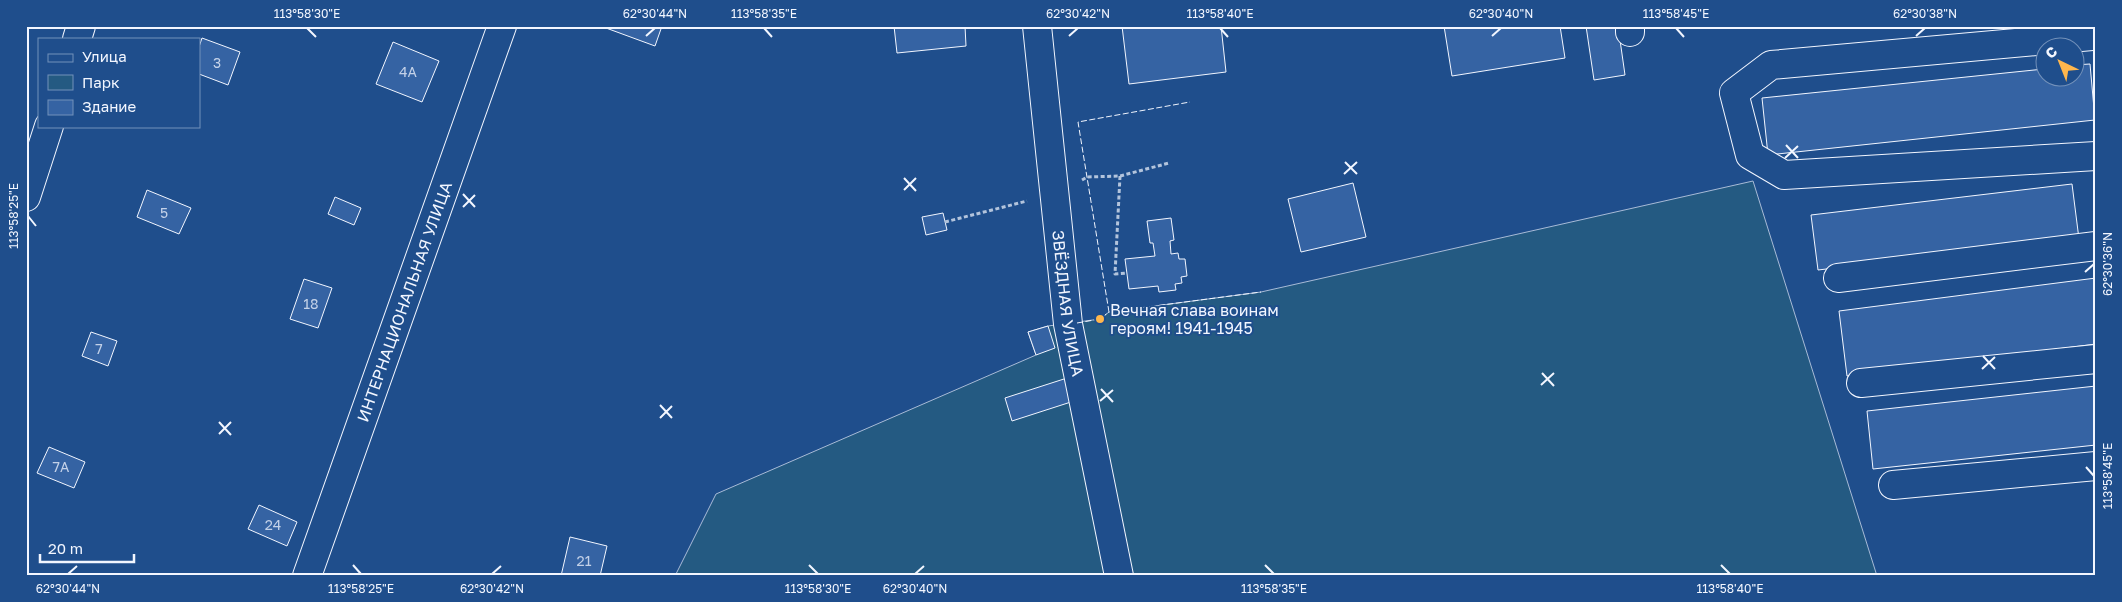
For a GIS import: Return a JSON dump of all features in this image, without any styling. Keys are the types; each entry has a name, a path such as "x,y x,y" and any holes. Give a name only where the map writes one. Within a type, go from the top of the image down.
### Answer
{"street":[{"path":"77,38 81,26"},
{"name":"ИНТЕРНАЦИОНАЛЬНАЯ УЛИЦА","path":"307,576 502,26"},
{"name":"ЗВЁЗДНАЯ УЛИЦА","path":"1037,26 1068,324 1119,576"},
{"path":"2092,40 1771,65 1734,93 1750,155 1784,175 2096,156"},
{"path":"26,197 48,128"},
{"path":"1838,278 2096,246"},
{"path":"1861,383 2096,359"},
{"path":"1893,484 2096,466"}],"path":[{"path":"1120,176 1115,274 1127,273"}],"green space":[{"path":"1753,181 1877,576 675,576 716,494 1036,355 1028,332 1048,326 1100,319 1109,312 1261,292"}],"building":[{"path":"606,26 662,26 655,46 606,28"},
{"path":"894,26 965,26 966,46 897,53"},
{"path":"1122,26 1221,26 1226,72 1129,84"},
{"path":"1444,26 1560,26 1565,58 1452,76"},
{"path":"1586,26 1618,26 1625,75 1594,80"},
{"path":"202,38 240,52 228,85 200,74 200,44"},
{"path":"393,42 439,61 422,102 376,84"},
{"path":"2084,64 2090,64 2095,120 1768,155 1762,98 2034,70 2034,88 2084,88"},
{"path":"1353,183 1366,237 1301,252 1288,199"},
{"path":"2072,184 2079,239 1818,270 1811,215"},
{"path":"147,190 191,208 179,234 137,217"},
{"path":"335,197 361,208 354,225 328,214"},
{"path":"943,213 947,230 926,235 922,217"},
{"path":"1171,218 1174,240 1170,241 1171,254 1178,253 1179,259 1185,259 1187,276 1181,277 1182,283 1175,284 1176,290 1159,292 1158,286 1129,289 1125,259 1155,256 1153,243 1150,243 1147,221"},
{"path":"2096,278 2096,344 1847,376 1839,311"},
{"path":"304,279 332,288 318,328 290,319"},
{"path":"1048,326 1055,348 1036,355 1028,332"},
{"path":"91,332 117,341 108,366 82,356"},
{"path":"1067,378 1074,401 1012,421 1005,398"},
{"path":"2096,386 2096,445 1873,469 1867,411"},
{"path":"49,447 85,462 74,488 37,473"},
{"path":"259,505 297,522 287,546 248,529"},
{"path":"570,537 607,546 600,576 561,576"}],"fence":[{"path":"1109,312 1078,122 1190,102"},
{"path":"1077,323 1100,319 1109,312 1261,292"}],"place":[{"name":"Вечная слава воинам героям! 1941-1945","path":"1100,319"}]}
